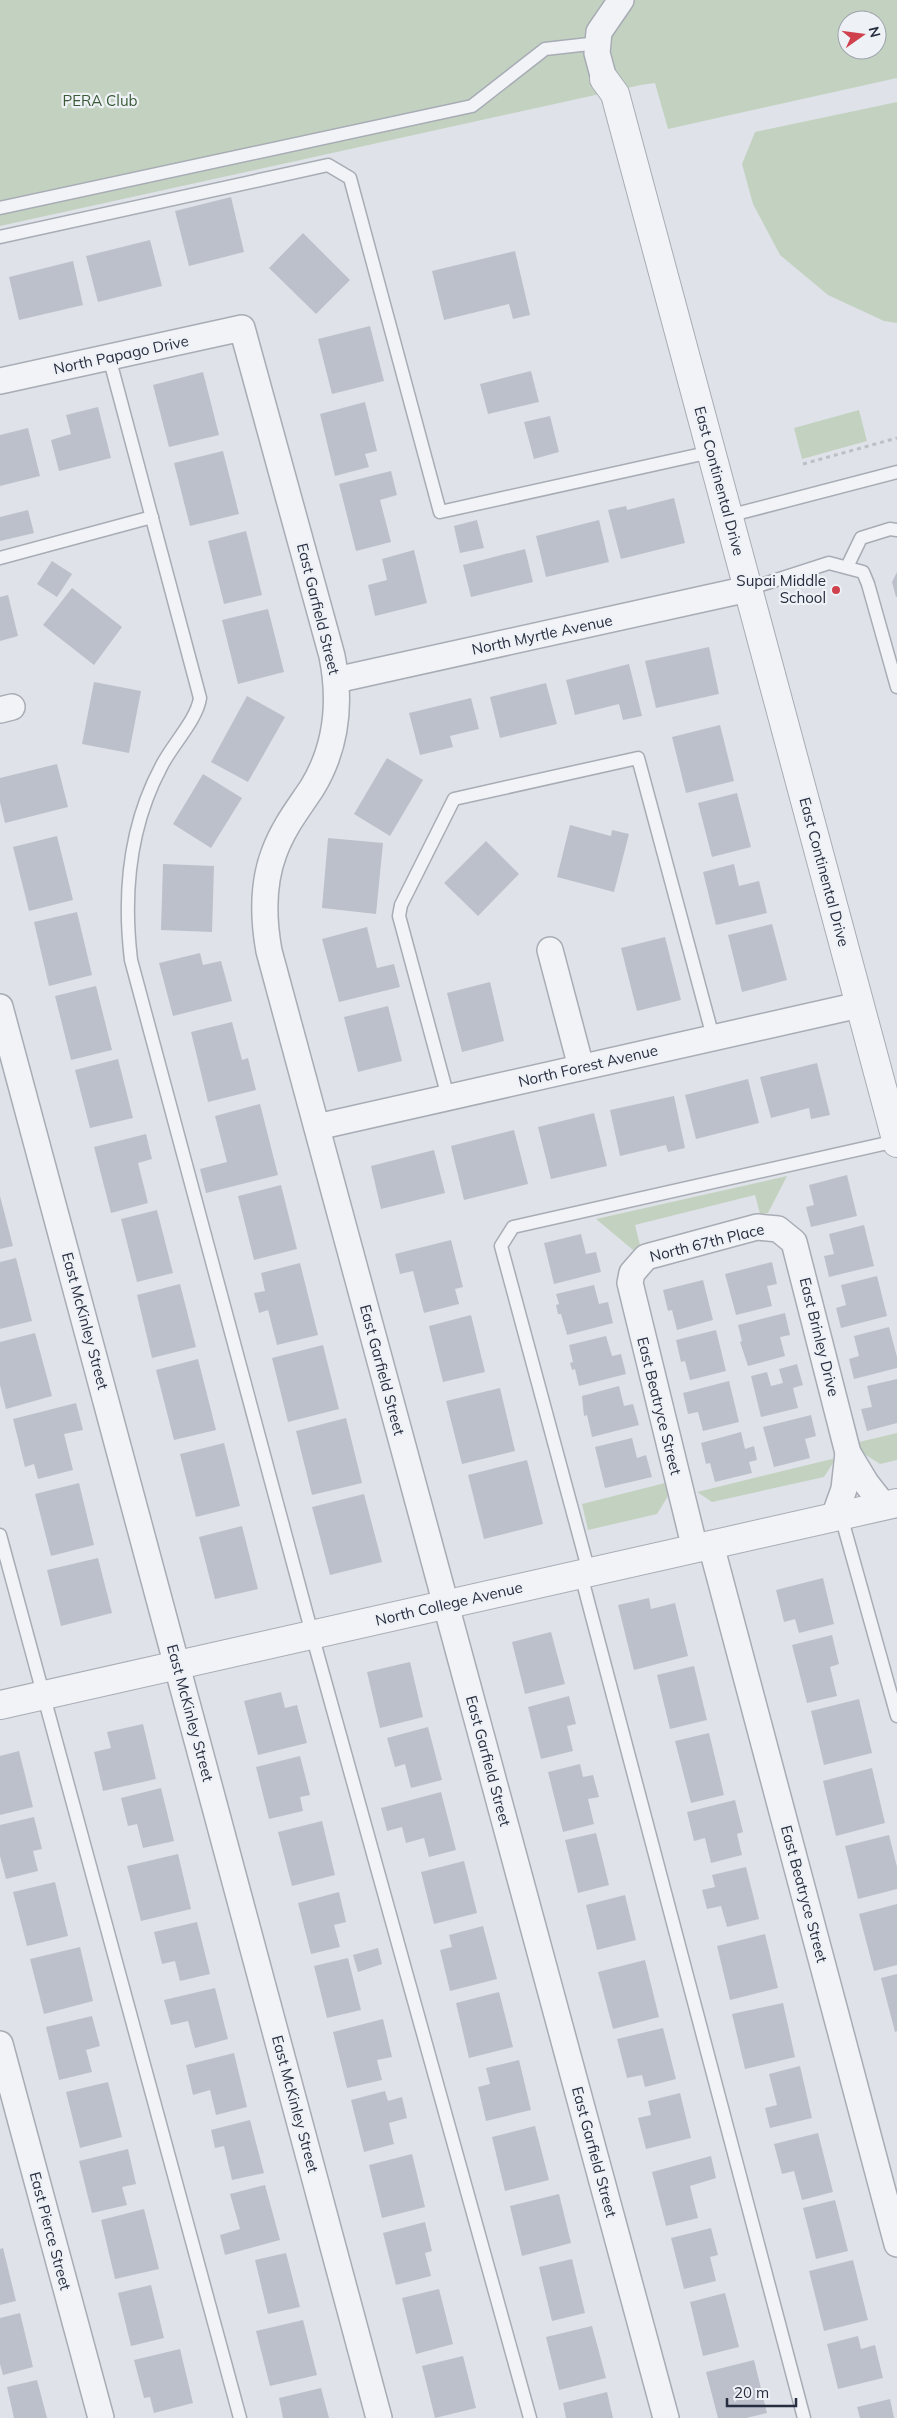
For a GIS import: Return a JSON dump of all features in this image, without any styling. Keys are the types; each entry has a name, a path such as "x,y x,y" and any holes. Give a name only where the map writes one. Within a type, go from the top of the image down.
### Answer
{"street":[{"name":"East Continental Drive","path":"621,0 599,32 597,53 604,78 615,94 897,1142"},
{"name":"North Papago Drive","path":"0,381 242,328"},
{"name":"East Garfield Street","path":"242,328 332,656 336,680 337,714 328,752 312,787 280,837 271,864 265,893 266,932 269,951 666,2418"},
{"name":"North Myrtle Avenue","path":"336,680 748,589"},
{"path":"550,950 581,1067"},
{"name":"North Forest Avenue","path":"317,1127 859,1004"},
{"name":"East McKinley Street","path":"0,1007 379,2418"},
{"name":"North 67th Place","path":"638,1264 656,1252 757,1227 778,1229"},
{"name":"East Brinley Drive","path":"778,1229 794,1242 798,1252 848,1454 866,1483 891,1504"},
{"name":"East Beatryce Street","path":"638,1264 630,1283 631,1294 897,2244"},
{"name":"East Brinley Drive","path":"837,1516 844,1489 848,1454"},
{"name":"North College Avenue","path":"0,1705 891,1504"},
{"name":"East Pierce Street","path":"0,2044 100,2418"}],"lane":[{"path":"0,208 472,106 545,49 598,42"},
{"path":"0,237 328,165 350,178 440,512 711,452"},
{"path":"109,357 200,698 197,711 160,767 138,823 128,880 127,924 131,960 312,1635 530,2418"},
{"path":"728,516 897,472"},
{"path":"0,558 152,516"},
{"path":"847,567 861,538 890,529 897,530"},
{"path":"748,589 829,563 863,572 897,687"},
{"path":"448,1097 399,916 401,905 454,799 638,758 713,1037"},
{"path":"804,2418 501,1246 513,1227 897,1142"},
{"path":"837,1516 897,1716"},
{"path":"0,1535 240,2418"}],"path":[{"path":"802,464 897,438"}],"green space":[{"name":"PERA Club","path":"0,0 897,0 897,78 668,129 655,83 0,226"},
{"path":"897,102 897,323 884,321 828,295 780,255 753,204 742,164 755,132"},
{"path":"859,410 867,441 802,459 794,428"},
{"path":"787,1176 768,1213 760,1214 755,1195 635,1225 640,1245 633,1250 596,1219"},
{"path":"897,1433 897,1460 880,1464 861,1452 859,1442"},
{"path":"836,1458 824,1477 712,1502 697,1492"},
{"path":"665,1483 668,1496 657,1514 588,1530 582,1504"}],"building":[{"path":"231,197 244,252 189,266 175,211"},
{"path":"303,233 350,280 316,314 269,268"},
{"path":"150,240 162,286 98,302 86,256"},
{"path":"515,251 530,315 513,319 509,304 444,320 432,271"},
{"path":"73,261 83,305 19,320 9,277"},
{"path":"370,326 384,381 332,394 318,339"},
{"path":"531,371 539,402 488,414 480,384"},
{"path":"203,372 219,435 169,447 153,385"},
{"path":"365,402 377,451 365,454 369,467 335,476 320,414"},
{"path":"98,407 111,458 59,471 51,440 71,434 66,415"},
{"path":"550,416 559,452 534,459 524,422"},
{"path":"28,428 40,476 0,486 0,435"},
{"path":"223,451 239,514 190,526 174,463"},
{"path":"391,471 397,495 380,500 391,542 356,551 339,484"},
{"path":"674,498 685,543 621,559 608,510 626,506 627,510"},
{"path":"28,510 34,533 0,541 0,517"},
{"path":"477,520 484,548 460,553 454,526"},
{"path":"599,520 609,562 546,577 536,536"},
{"path":"246,531 262,595 224,604 208,541"},
{"path":"525,549 533,582 471,597 463,565"},
{"path":"414,550 427,603 375,616 368,585 387,580 382,559"},
{"path":"52,561 72,574 57,597 37,584"},
{"path":"897,572 897,597 896,597 892,582"},
{"path":"72,588 122,627 94,665 43,625"},
{"path":"8,595 18,636 0,641 0,597"},
{"path":"268,609 284,672 238,684 222,620"},
{"path":"709,647 719,694 656,708 645,661"},
{"path":"629,664 642,716 623,720 619,704 575,715 566,680"},
{"path":"94,682 141,691 129,753 82,744"},
{"path":"546,683 557,724 500,738 490,697"},
{"path":"247,696 285,717 248,782 211,762"},
{"path":"471,698 479,729 450,736 453,747 420,755 409,713"},
{"path":"720,725 734,781 686,793 672,737"},
{"path":"387,758 423,780 390,836 354,814"},
{"path":"57,764 68,807 5,823 0,802 0,778"},
{"path":"203,774 242,798 211,848 173,824"},
{"path":"737,793 751,847 712,857 698,803"},
{"path":"570,825 611,836 612,830 629,834 614,892 557,877"},
{"path":"57,836 73,900 29,911 13,847"},
{"path":"328,838 383,843 376,914 322,908"},
{"path":"486,841 519,874 478,916 444,883"},
{"path":"163,864 214,866 212,932 161,930"},
{"path":"734,864 739,886 759,881 767,913 716,925 703,872"},
{"path":"77,912 92,975 49,986 34,922"},
{"path":"772,924 787,980 742,992 728,935"},
{"path":"367,927 377,968 394,964 400,987 339,1002 322,939"},
{"path":"665,937 681,1000 637,1011 621,948"},
{"path":"200,953 203,965 221,961 232,1001 173,1016 159,963"},
{"path":"490,982 504,1041 462,1052 447,993"},
{"path":"96,986 112,1050 71,1060 55,996"},
{"path":"388,1006 402,1061 358,1072 344,1017"},
{"path":"232,1022 242,1060 248,1058 256,1090 208,1102 191,1032"},
{"path":"118,1059 133,1118 90,1128 75,1070"},
{"path":"817,1063 830,1115 811,1119 809,1108 771,1118 760,1077"},
{"path":"748,1079 759,1123 696,1139 685,1095"},
{"path":"674,1096 685,1148 668,1152 666,1145 620,1156 610,1110"},
{"path":"260,1104 278,1175 206,1193 200,1169 227,1162 215,1116"},
{"path":"594,1113 607,1166 551,1179 538,1127"},
{"path":"514,1130 528,1184 464,1200 451,1146"},
{"path":"146,1134 152,1159 138,1163 148,1203 111,1213 94,1147"},
{"path":"434,1150 445,1193 381,1209 371,1166"},
{"path":"847,1175 857,1216 811,1227 806,1207 814,1205 809,1185"},
{"path":"281,1185 297,1249 254,1260 238,1196"},
{"path":"0,1196 13,1246 0,1249"},
{"path":"157,1210 173,1273 137,1282 121,1219"},
{"path":"864,1225 874,1266 829,1277 824,1256 834,1254 829,1234"},
{"path":"581,1234 586,1254 596,1252 601,1272 554,1284 544,1243"},
{"path":"451,1240 463,1287 455,1289 459,1304 424,1313 413,1271 400,1274 395,1254"},
{"path":"16,1258 32,1321 0,1329 0,1262"},
{"path":"772,1262 777,1284 767,1286 772,1306 736,1315 725,1274"},
{"path":"300,1263 318,1335 277,1345 268,1310 259,1313 254,1293 265,1291 261,1273"},
{"path":"877,1276 887,1316 841,1328 836,1308 846,1305 841,1285"},
{"path":"703,1280 713,1320 677,1330 672,1310 668,1311 663,1290"},
{"path":"180,1284 196,1347 152,1358 137,1295"},
{"path":"594,1285 599,1304 608,1302 613,1323 567,1335 561,1314 558,1314 556,1305 559,1304 556,1294"},
{"path":"785,1313 790,1335 780,1337 785,1356 748,1366 740,1342 742,1341 738,1325"},
{"path":"471,1315 485,1372 443,1382 429,1326"},
{"path":"889,1327 897,1357 897,1368 854,1379 849,1359 859,1356 854,1336"},
{"path":"716,1330 726,1371 690,1380 685,1361 681,1362 676,1340"},
{"path":"35,1333 52,1396 6,1409 0,1385 0,1342"},
{"path":"606,1336 612,1356 621,1354 626,1374 579,1386 575,1369 572,1370 570,1363 573,1362 569,1345"},
{"path":"323,1345 339,1409 288,1422 272,1358"},
{"path":"198,1359 216,1430 174,1440 156,1370"},
{"path":"797,1364 803,1385 793,1388 798,1408 761,1417 751,1376 767,1372 771,1386 783,1383 779,1369"},
{"path":"897,1379 897,1423 867,1431 861,1409 872,1407 867,1386"},
{"path":"729,1381 739,1422 703,1431 698,1412 688,1414 683,1393"},
{"path":"619,1386 624,1406 633,1404 639,1425 592,1437 587,1415 584,1416 582,1396"},
{"path":"500,1388 515,1451 462,1464 446,1401"},
{"path":"76,1403 83,1430 64,1434 73,1470 38,1479 34,1464 25,1467 13,1419"},
{"path":"811,1415 816,1436 805,1439 810,1458 774,1467 763,1427"},
{"path":"346,1418 362,1483 312,1495 296,1431"},
{"path":"741,1432 745,1449 754,1446 757,1460 749,1462 752,1473 715,1482 710,1463 706,1464 701,1443"},
{"path":"632,1438 637,1458 646,1455 652,1477 605,1488 595,1447"},
{"path":"224,1443 240,1506 196,1517 180,1454"},
{"path":"527,1460 543,1524 484,1539 468,1475"},
{"path":"79,1483 94,1545 51,1556 35,1494"},
{"path":"364,1494 382,1562 330,1575 312,1507"},
{"path":"242,1526 258,1589 215,1599 199,1537"},
{"path":"98,1558 112,1613 61,1626 47,1570"},
{"path":"823,1578 834,1624 799,1633 795,1619 784,1622 776,1590"},
{"path":"649,1598 651,1609 675,1603 688,1656 634,1670 618,1605"},
{"path":"551,1632 565,1684 525,1694 512,1642"},
{"path":"832,1635 839,1664 830,1667 837,1696 807,1703 792,1645"},
{"path":"410,1662 423,1717 380,1728 367,1672"},
{"path":"694,1666 707,1720 670,1729 657,1675"},
{"path":"281,1692 285,1708 297,1705 307,1743 258,1755 244,1701"},
{"path":"569,1696 576,1724 567,1726 573,1751 541,1759 528,1707"},
{"path":"859,1699 872,1753 824,1765 811,1711"},
{"path":"143,1724 156,1779 103,1791 94,1752 111,1748 107,1732"},
{"path":"428,1727 442,1780 411,1788 405,1764 395,1767 387,1738"},
{"path":"709,1733 724,1795 691,1803 675,1741"},
{"path":"19,1751 33,1807 0,1815 0,1756"},
{"path":"300,1756 310,1795 300,1797 303,1811 269,1819 256,1767"},
{"path":"580,1764 583,1777 593,1775 599,1797 588,1799 594,1824 563,1832 548,1772"},
{"path":"872,1768 885,1823 836,1836 823,1781"},
{"path":"161,1788 174,1841 143,1848 137,1824 128,1826 121,1798"},
{"path":"441,1792 456,1850 429,1857 424,1838 406,1843 402,1827 387,1831 381,1808"},
{"path":"735,1800 743,1832 737,1834 742,1855 711,1863 705,1838 694,1841 687,1812"},
{"path":"34,1817 42,1849 33,1851 38,1871 6,1879 0,1856 0,1825"},
{"path":"322,1821 335,1875 292,1886 278,1832"},
{"path":"596,1833 609,1885 578,1893 565,1840"},
{"path":"889,1835 897,1867 897,1889 858,1899 845,1846"},
{"path":"178,1854 191,1909 141,1921 127,1866"},
{"path":"464,1861 477,1913 434,1924 421,1872"},
{"path":"746,1867 759,1919 727,1927 721,1906 707,1909 702,1890 715,1887 712,1875"},
{"path":"55,1882 68,1936 27,1946 13,1892"},
{"path":"339,1892 346,1922 334,1925 340,1947 311,1954 298,1903"},
{"path":"625,1895 636,1940 597,1950 586,1905"},
{"path":"897,1904 897,1965 874,1971 859,1914"},
{"path":"197,1922 210,1974 180,1981 175,1961 162,1964 154,1932"},
{"path":"483,1926 497,1979 450,1991 440,1950 452,1947 449,1935"},
{"path":"765,1934 778,1988 730,2000 717,1946"},
{"path":"80,1947 93,2001 44,2014 30,1959"},
{"path":"378,1948 382,1964 358,1972 353,1955"},
{"path":"348,1958 361,2010 327,2018 314,1966"},
{"path":"645,1960 659,2017 613,2029 598,1972"},
{"path":"897,1974 897,2031 895,2032 881,1978"},
{"path":"215,1988 228,2039 195,2048 188,2021 171,2025 164,2000"},
{"path":"499,1992 513,2047 469,2058 456,2003"},
{"path":"783,2003 795,2057 745,2069 732,2014"},
{"path":"92,2016 100,2046 86,2050 92,2072 59,2080 46,2027"},
{"path":"383,2019 392,2057 377,2060 382,2080 347,2088 333,2032"},
{"path":"663,2028 676,2079 645,2087 642,2075 627,2078 617,2039"},
{"path":"234,2053 247,2107 216,2115 210,2090 193,2095 186,2065"},
{"path":"519,2060 531,2110 486,2121 478,2087 490,2084 486,2068"},
{"path":"800,2066 812,2118 770,2128 765,2108 777,2105 769,2074"},
{"path":"108,2082 122,2137 80,2148 66,2092"},
{"path":"385,2091 388,2101 402,2097 407,2118 389,2123 394,2144 364,2152 351,2100"},
{"path":"680,2093 691,2138 646,2149 638,2118 651,2115 648,2101"},
{"path":"250,2120 264,2173 232,2180 224,2146 215,2148 211,2130"},
{"path":"535,2126 549,2180 505,2191 492,2137"},
{"path":"818,2133 833,2192 802,2200 794,2171 782,2174 774,2144"},
{"path":"128,2149 136,2184 122,2187 127,2205 92,2213 79,2161"},
{"path":"412,2154 425,2207 382,2218 369,2165"},
{"path":"711,2156 716,2178 690,2186 698,2218 666,2226 652,2172"},
{"path":"265,2185 280,2240 225,2255 220,2235 240,2229 230,2194"},
{"path":"559,2194 571,2243 522,2256 510,2206"},
{"path":"835,2200 848,2251 816,2259 803,2208"},
{"path":"144,2209 159,2269 115,2279 101,2220"},
{"path":"425,2222 432,2251 425,2253 431,2276 396,2285 383,2233"},
{"path":"711,2228 718,2255 710,2257 716,2281 684,2289 671,2238"},
{"path":"3,2248 16,2301 0,2305 0,2249"},
{"path":"286,2253 300,2307 268,2314 255,2260"},
{"path":"572,2259 585,2313 552,2321 539,2267"},
{"path":"853,2260 868,2320 824,2331 809,2271"},
{"path":"151,2285 164,2338 131,2346 118,2293"},
{"path":"439,2289 453,2344 416,2354 402,2298"},
{"path":"725,2293 739,2347 703,2356 690,2302"},
{"path":"20,2313 33,2367 3,2375 0,2364 0,2318"},
{"path":"303,2320 317,2375 270,2386 256,2331"},
{"path":"592,2326 606,2378 559,2390 546,2337"},
{"path":"858,2336 861,2349 875,2345 883,2378 838,2389 827,2344"},
{"path":"180,2349 193,2403 154,2413 150,2397 144,2398 134,2360"},
{"path":"463,2356 476,2408 435,2418 422,2366"},
{"path":"754,2360 767,2413 746,2418 718,2418 706,2372"},
{"path":"37,2380 47,2418 14,2418 7,2387"},
{"path":"321,2388 329,2418 283,2418 279,2398"},
{"path":"607,2392 613,2418 566,2418 563,2403"},
{"path":"890,2399 894,2418 860,2418 857,2407"}],"place":[{"name":"Supai Middle School","path":"836,590"}]}
